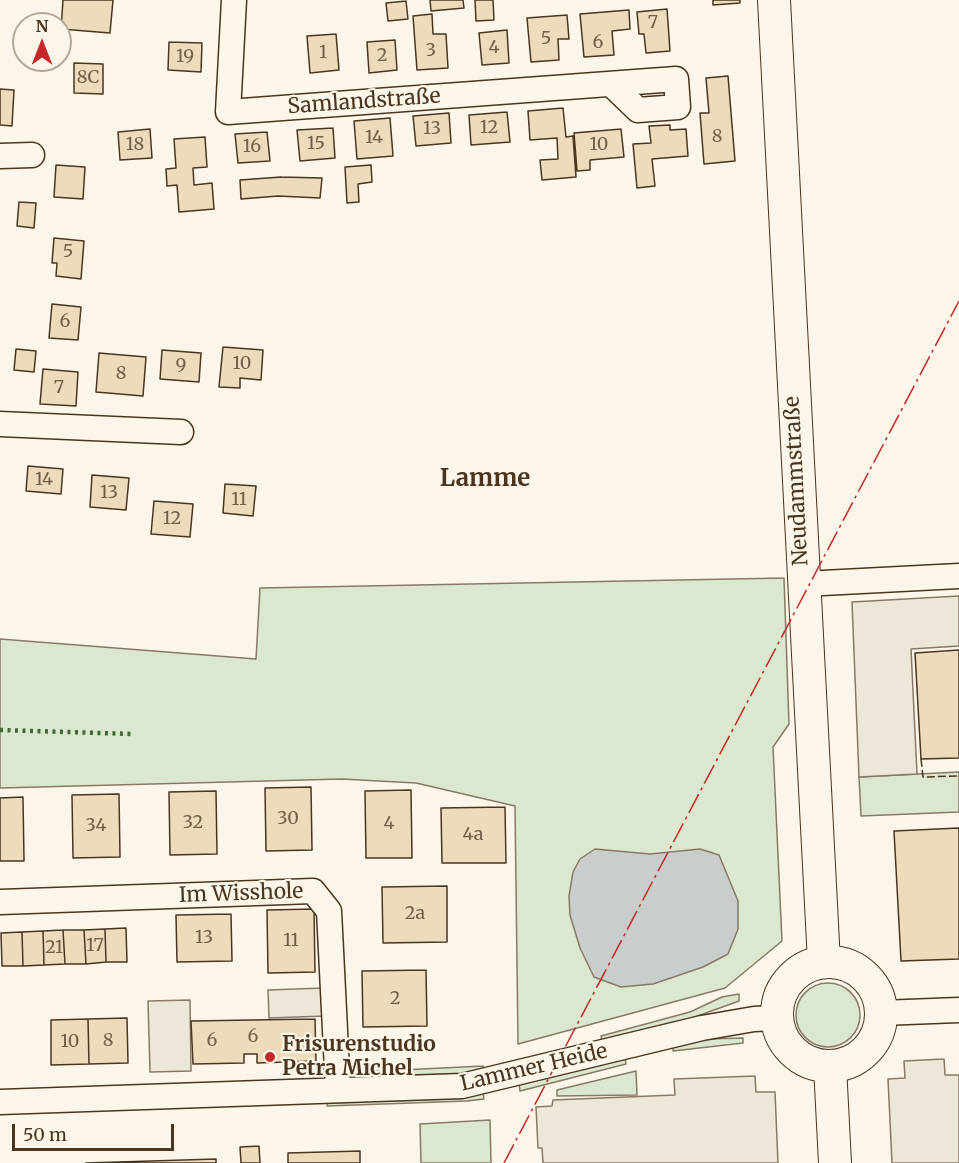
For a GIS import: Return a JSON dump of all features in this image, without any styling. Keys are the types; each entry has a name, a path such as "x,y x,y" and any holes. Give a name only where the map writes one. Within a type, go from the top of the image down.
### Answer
{"main road":[{"name":"Neudammstraße","path":"774,0 802,584 824,962"},
{"path":"824,962 846,965 864,976 876,993 881,1013 878,1032 867,1050 852,1061 830,1066 810,1063 794,1053 782,1037 776,1018 780,996 792,978 806,968 824,962"},
{"path":"830,1066 835,1163"}],"street":[{"name":"Samlandstraße","path":"234,0 228,112 612,85"},
{"path":"0,156 32,155"},
{"path":"0,424 181,432"},
{"path":"802,584 959,576"},
{"name":"Im Wisshole","path":"0,902 313,891 329,911 338,1090"},
{"path":"881,1013 959,1010"},
{"name":"Lammer Heide","path":"0,1102 462,1086 496,1080 702,1028 776,1018"}],"green space":[{"path":"784,578 789,724 773,747 782,941 725,988 518,1044 515,806 416,783 342,779 0,788 0,639 256,659 260,588"},
{"path":"959,772 959,812 861,816 859,777"},
{"path":"822,983 834,983 851,992 858,1003 860,1015 858,1027 851,1038 834,1047 822,1047 810,1042 801,1033 796,1021 796,1009 801,997 810,988"},
{"path":"739,994 739,1001 692,1018 602,1042 601,1036 690,1012 722,997"},
{"path":"743,1038 743,1043 673,1051 673,1045 708,1039"},
{"path":"625,1057 626,1064 520,1091 519,1083"},
{"path":"483,1066 485,1072 464,1076 361,1079 360,1072"},
{"path":"636,1071 637,1095 557,1096 557,1090"},
{"path":"483,1092 484,1099 467,1101 327,1106 328,1099"},
{"path":"490,1120 491,1163 421,1163 420,1124"}],"shaded area":[{"path":"959,596 959,646 911,649 917,774 859,777 852,602"},
{"path":"595,849 650,854 700,849 719,855 738,901 738,929 728,954 703,967 653,984 621,987 594,977 580,948 570,915 569,896 573,872 580,859"},
{"path":"324,988 325,1016 269,1018 268,990"},
{"path":"190,1000 191,1071 150,1072 148,1001"},
{"path":"944,1059 945,1075 959,1075 959,1163 892,1163 888,1079 905,1078 904,1061"},
{"path":"755,1076 756,1092 775,1092 778,1163 543,1163 542,1148 538,1148 536,1107 552,1106 553,1100 675,1095 674,1079"}],"building":[{"path":"63,0 113,0 110,33 72,30 72,12 62,12"},
{"path":"430,0 463,0 464,8 431,11"},
{"path":"475,0 493,0 494,20 476,21"},
{"path":"713,0 740,0 740,3 713,5"},
{"path":"406,1 408,19 388,21 386,3"},
{"path":"667,9 670,51 646,53 644,34 639,34 637,12"},
{"path":"629,10 630,29 612,31 614,55 584,57 580,14"},
{"path":"432,14 433,34 446,34 448,68 417,70 413,16"},
{"path":"567,15 569,39 558,39 559,60 531,62 527,18"},
{"path":"507,30 509,63 482,65 479,33"},
{"path":"336,34 339,70 310,73 307,36"},
{"path":"395,40 397,70 369,73 367,42"},
{"path":"169,42 202,43 201,72 168,70"},
{"path":"74,63 103,64 103,94 74,93"},
{"path":"728,76 735,161 704,164 700,113 709,113 706,78"},
{"path":"0,89 14,90 12,126 0,125"},
{"path":"563,108 566,137 573,136 576,177 542,180 540,160 558,159 557,138 530,140 528,111"},
{"path":"507,112 510,142 471,145 469,115"},
{"path":"449,113 451,143 416,146 413,116"},
{"path":"390,118 393,156 357,159 354,121"},
{"path":"670,125 670,130 686,129 688,156 652,159 655,186 637,188 633,144 651,143 649,126"},
{"path":"333,128 335,158 300,161 297,130"},
{"path":"150,129 152,158 120,160 118,132"},
{"path":"621,129 624,157 590,160 590,170 577,171 574,133"},
{"path":"267,132 270,161 238,163 235,134"},
{"path":"205,137 207,167 193,168 194,185 212,183 214,209 179,212 177,185 167,186 166,169 176,168 174,139"},
{"path":"56,165 85,167 83,199 54,197"},
{"path":"371,165 372,182 358,184 359,202 347,203 345,167"},
{"path":"281,177 322,178 320,198 278,196 241,199 240,180"},
{"path":"19,202 36,203 34,228 17,226"},
{"path":"54,238 84,241 81,279 56,276 57,263 52,263"},
{"path":"52,304 81,307 78,340 49,338"},
{"path":"223,347 263,350 261,380 240,378 240,388 219,387"},
{"path":"16,349 36,351 34,372 14,370"},
{"path":"162,350 201,353 199,382 160,379"},
{"path":"99,353 146,357 143,396 96,392"},
{"path":"43,369 78,372 76,406 40,404"},
{"path":"28,466 63,469 61,494 26,491"},
{"path":"92,475 129,478 126,510 90,507"},
{"path":"225,484 256,486 253,516 223,513"},
{"path":"154,501 193,504 190,537 151,534"},
{"path":"959,650 959,758 921,759 915,653"},
{"path":"311,787 312,850 266,851 265,788"},
{"path":"411,790 412,858 366,858 365,791"},
{"path":"216,791 217,854 170,855 169,792"},
{"path":"119,794 120,857 73,858 72,795"},
{"path":"23,797 24,861 0,861 0,798"},
{"path":"505,807 506,863 442,863 441,808"},
{"path":"959,828 959,959 901,961 894,831"},
{"path":"447,886 447,942 383,943 382,887"},
{"path":"314,909 315,972 268,973 267,910"},
{"path":"231,914 232,961 177,962 176,915"},
{"path":"126,928 127,962 106,962 105,929"},
{"path":"105,929 106,962 86,964 84,930"},
{"path":"63,930 84,930 86,964 65,964"},
{"path":"63,930 65,964 44,965 43,931"},
{"path":"43,931 44,965 23,966 22,932"},
{"path":"22,932 23,966 2,966 1,933"},
{"path":"426,970 427,1026 363,1027 362,971"},
{"path":"127,1018 128,1063 89,1064 88,1019"},
{"path":"88,1019 89,1064 51,1065 51,1020"},
{"path":"315,1019 316,1061 257,1063 257,1054 244,1054 244,1063 193,1064 191,1021"},
{"path":"259,1146 260,1163 241,1163 240,1147"},
{"path":"360,1151 360,1163 288,1163 288,1153"},
{"path":"216,1159 216,1163 86,1163"}],"hedge":[{"path":"0,730 134,734"}],"fence":[{"path":"921,759 923,777 959,776"}],"power":[{"path":"504,1163 959,301"}],"place":[{"name":"Frisurenstudio Petra Michel","path":"270,1057"}],"district":[{"name":"Lamme","path":"485,479"}]}
